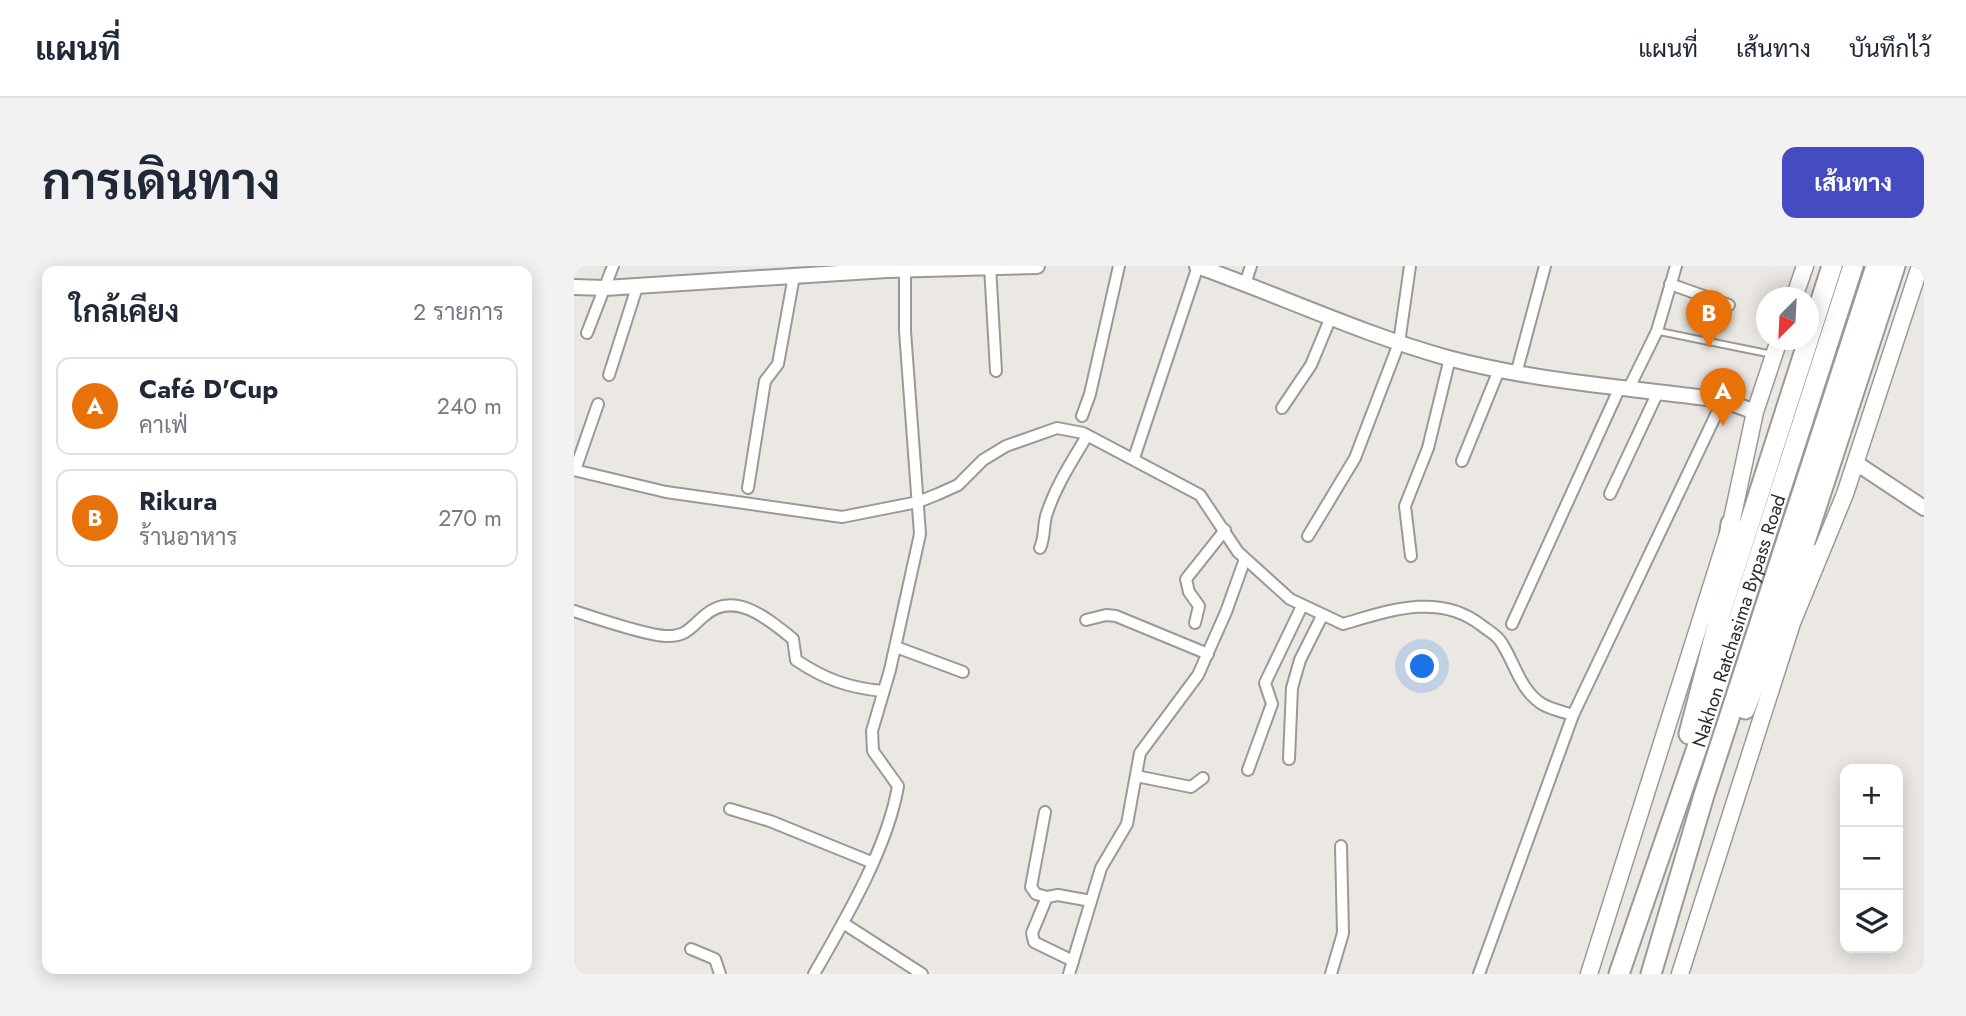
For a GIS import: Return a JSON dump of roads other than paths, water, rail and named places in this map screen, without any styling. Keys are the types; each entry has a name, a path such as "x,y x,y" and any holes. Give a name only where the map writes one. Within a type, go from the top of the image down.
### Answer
{"highway":[{"path":"1681,787 1688,742 1720,615 1832,266"},
{"name":"Nakhon Ratchasima Bypass Road","path":"1619,974 1681,787 1699,742 1853,266"},
{"name":"Nakhon Ratchasima Bypass Road","path":"1650,974 1704,795 1876,266"},
{"path":"1704,795 1734,736 1778,624 1895,266"},
{"path":"1720,615 1731,524"},
{"path":"1778,624 1818,554"},
{"path":"1664,930 1666,974"}],"main road":[{"path":"1680,974 1792,623 1856,463 1920,266"},
{"path":"1797,287 1803,267"},
{"path":"1589,974 1731,524 1755,412 1775,350"}],"street":[{"path":"587,334 613,266"},
{"path":"574,287 638,287 905,270 1037,266"},
{"path":"1082,416 1090,394 1119,266"},
{"path":"1134,458 1197,266 1399,344 1450,358 1516,374 1723,400 1755,412"},
{"path":"1245,284 1251,266"},
{"path":"1308,536 1355,458 1399,344 1410,266"},
{"path":"1516,374 1545,266"},
{"path":"1512,624 1625,387 1657,331 1676,266"},
{"path":"990,267 996,371"},
{"path":"814,974 843,923 893,815 898,786 873,751 872,731 896,647 920,534 913,402 905,331 905,270"},
{"path":"748,488 765,381 778,364 794,276"},
{"path":"1670,284 1729,305"},
{"path":"609,375 638,287"},
{"path":"1282,408 1311,365 1331,317"},
{"path":"1410,556 1405,506 1429,449 1450,358"},
{"path":"1462,461 1499,370"},
{"path":"1610,495 1658,391"},
{"path":"1479,974 1573,715 1723,400"},
{"path":"598,404 575,470 666,492 842,517 918,502 958,485 983,460 1006,446 1057,428 1087,436 1134,458 1200,495 1245,559 1302,606 1343,624 1387,609 1406,607 1447,608 1469,616 1500,640 1519,680 1542,704 1573,715"},
{"path":"1040,548 1045,538 1046,518 1060,481 1087,436"},
{"path":"1856,463 1924,508"},
{"path":"1195,622 1199,606 1189,592 1186,579 1225,530"},
{"path":"1069,974 1101,868 1127,824 1144,744 1198,675 1245,559"},
{"path":"574,611 666,637 689,632 717,606 734,604 758,613 793,639 796,660 810,670 853,688 883,691"},
{"path":"1248,770 1272,704 1265,683 1302,606"},
{"path":"1086,620 1106,615 1116,616 1208,654"},
{"path":"1289,759 1292,688 1300,660 1322,616"},
{"path":"896,647 963,672"},
{"path":"1136,776 1191,787 1203,778"},
{"path":"730,809 770,821 871,862"},
{"path":"1045,812 1031,887 1036,894 1047,897 1058,895 1091,901"},
{"path":"1331,974 1343,933 1341,846"},
{"path":"1047,897 1031,938 1034,943 1073,961"},
{"path":"843,923 922,974"},
{"path":"691,949 715,959 720,974"}],"lane":[{"path":"1657,331 1756,344"}],"place":[{"name":"Rikura","path":"1709,348"},
{"name":"Café D'Cup","path":"1723,426"}]}
